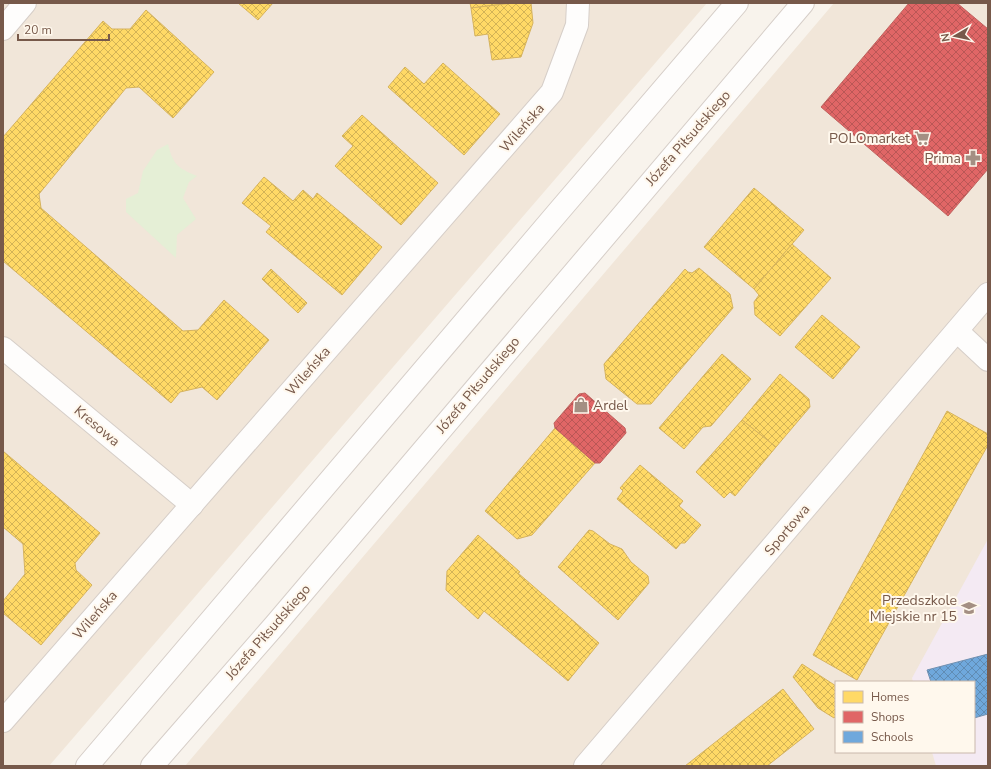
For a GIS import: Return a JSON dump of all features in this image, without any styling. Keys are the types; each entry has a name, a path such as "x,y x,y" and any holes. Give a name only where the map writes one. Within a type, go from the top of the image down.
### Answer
{"street":[{"path":"3,29 25,3"},
{"name":"Wileńska","path":"3,721 552,92 577,25 578,3"},
{"path":"88,766 559,211 738,3"},
{"name":"Józefa Piłsudskiego","path":"152,766 275,625 804,3"},
{"name":"Sportowa","path":"586,766 988,294"},
{"path":"956,331 988,360"},
{"name":"Kresowa","path":"3,348 192,505"}],"shaded area":[{"path":"3,3 707,3 49,766 3,766"},
{"path":"834,3 988,3 988,766 185,766"},
{"name":"Przedszkole Miejskie nr 15","path":"988,539 988,766 936,766 932,753 975,753 975,681 913,681 912,678"}],"green space":[{"path":"168,144 172,157 177,165 185,171 197,176 189,182 183,198 196,219 177,235 176,258 126,212 126,199 138,193 143,171 157,150"}],"building: Homes":[{"path":"238,3 273,3 258,20"},
{"path":"470,3 513,3 471,8"},
{"path":"513,3 531,3 533,23 521,57 492,60 488,34 475,36 471,8"},
{"path":"146,10 214,72 173,118 139,87 126,88 39,194 41,208 183,331 198,330 224,300 269,340 217,400 202,387 180,392 171,403 3,261 3,137 103,21 112,29 130,29"},
{"path":"443,63 500,114 464,155 388,87 405,67 424,84"},
{"path":"362,115 438,183 401,225 335,166 353,146 342,136"},
{"path":"264,177 293,201 303,190 313,199 317,193 382,247 342,295 266,232 271,226 242,203"},
{"path":"754,188 804,230 754,289 704,247"},
{"path":"792,244 831,278 780,336 755,315 754,302 759,295 754,289"},
{"path":"699,268 730,294 733,308 651,404 637,404 606,379 604,364 685,269 692,273"},
{"path":"271,269 307,303 298,313 262,279"},
{"path":"822,315 860,347 833,379 795,347"},
{"path":"722,354 751,379 711,426 703,427 684,449 659,428"},
{"path":"780,374 809,399 810,407 776,447 742,420"},
{"path":"947,411 988,434 988,445 857,680 813,655"},
{"path":"742,420 776,447 735,496 730,492 724,498 696,472"},
{"path":"555,428 595,463 532,535 517,539 485,511"},
{"path":"3,451 100,533 75,563 76,570 92,585 41,645 3,613 3,601 25,574 23,544 3,527"},
{"path":"640,465 683,501 679,506 701,525 685,543 681,543 676,549 617,499 623,491 620,488"},
{"path":"589,530 593,531 610,544 622,549 631,562 648,576 649,583 618,620 558,567"},
{"path":"478,535 520,572 518,573 599,643 568,681 484,611 478,619 446,590 447,571"},
{"path":"802,664 835,685 835,717 834,718 818,708 793,677"},
{"path":"783,689 814,729 767,766 685,766"}],"building: Shops":[{"name":"POLOmarket","path":"909,3 957,3 988,29 988,169 948,216 821,107"},
{"path":"585,393 625,428 626,433 600,463 595,463 555,428 554,423 579,394"}],"building: Schools":[{"path":"988,654 988,714 975,718 975,681 931,681 927,670"}],"place":[{"name":"POLOmarket","path":"922,138"},
{"name":"Prima","path":"973,158"},
{"name":"Ardel","path":"581,405"},
{"name":"Przedszkole Miejskie nr 15","path":"969,608"}]}
